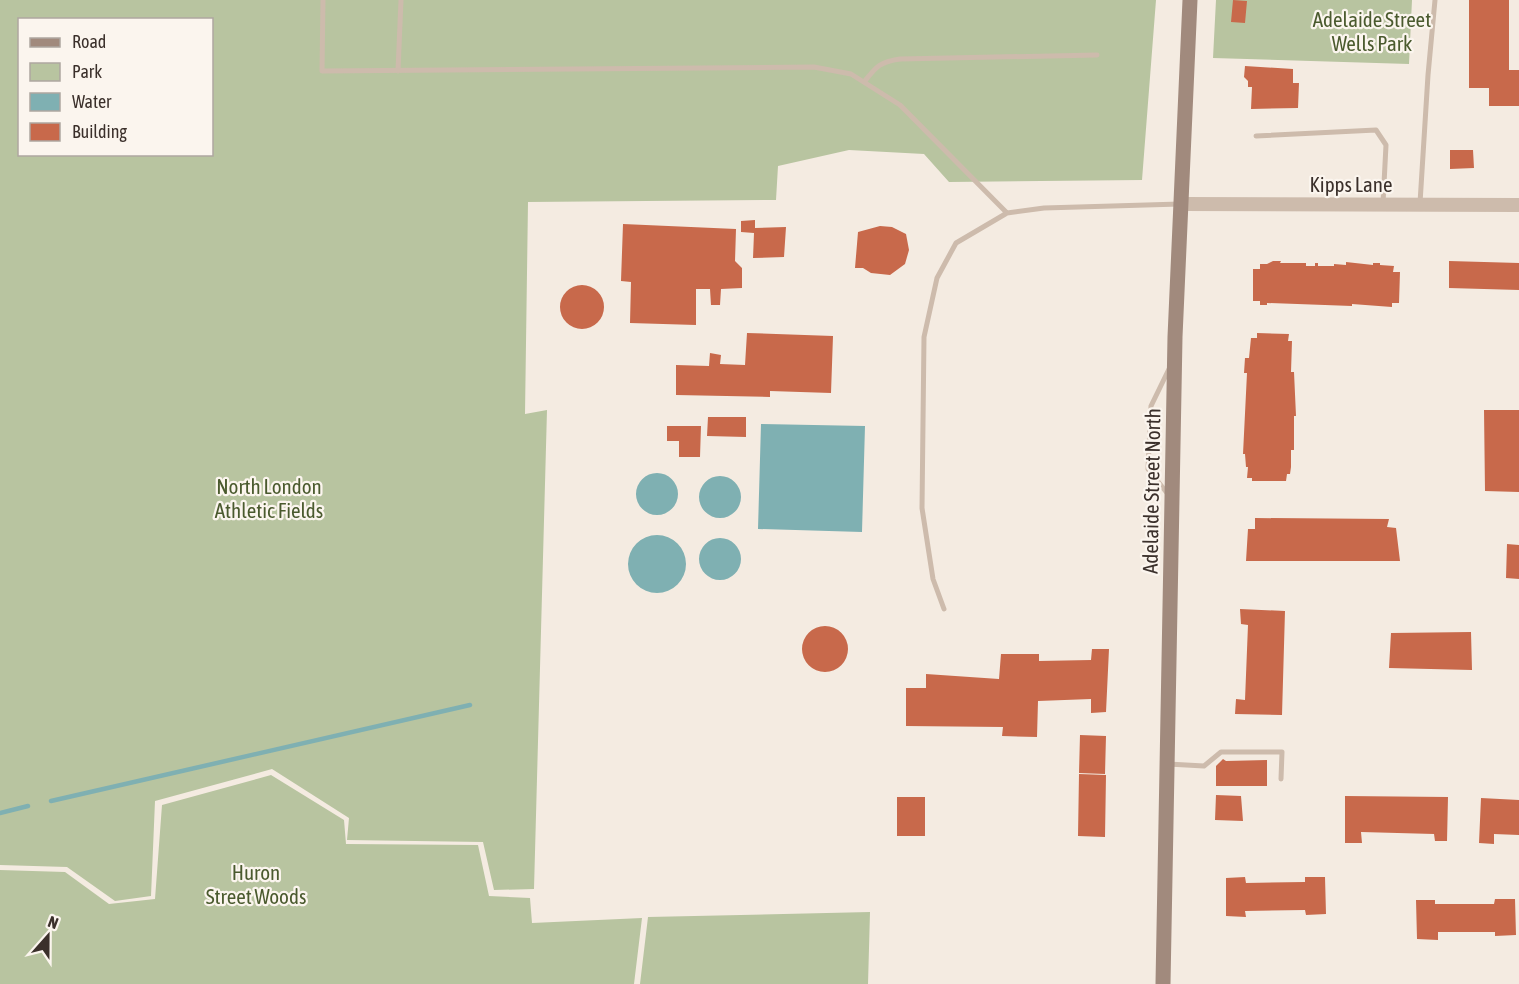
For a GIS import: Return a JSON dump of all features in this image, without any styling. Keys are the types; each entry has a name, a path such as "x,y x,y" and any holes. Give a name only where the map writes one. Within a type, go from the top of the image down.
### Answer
{"main road":[{"name":"Adelaide Street North","path":"1163,984 1175,357 1190,0"}],"street":[{"name":"Kipps Lane","path":"1182,204 1519,205"}],"lane":[{"path":"323,0 322,71 814,67 851,75 900,105 1007,213"},
{"path":"398,71 401,0"},
{"path":"1419,205 1435,0"},
{"path":"864,82 876,67 884,62 900,59 1097,55"},
{"path":"1256,136 1376,130 1386,145 1382,205"},
{"path":"944,609 933,579 922,508 924,337 937,278 956,243 1007,213 1044,208 1182,204"},
{"path":"1172,498 1148,470 1151,406 1175,357"},
{"path":"1167,764 1204,766 1221,752 1282,752 1281,779"}],"green space":[{"name":"North London Athletic Fields","path":"0,0 1156,0 1142,180 949,182 924,154 849,150 778,166 776,200 528,202 525,414 547,410 534,889 494,890 483,842 347,840 349,818 272,769 155,801 151,896 115,901 67,867 0,865"},
{"name":"Adelaide Street Wells Park","path":"1216,0 1412,0 1409,64 1213,58"},
{"name":"Huron Street Woods","path":"271,775 344,820 346,844 478,845 489,896 530,898 532,923 642,918 634,984 0,984 0,870 65,872 109,904 155,899 162,805"},
{"path":"870,912 868,984 640,984 648,917"}],"water":[{"path":"761,424 865,426 862,532 758,529"},
{"path":"657,473 672,479 678,494 672,509 657,515 642,509 636,494 642,479"},
{"path":"720,476 735,482 741,497 735,512 720,518 705,512 699,497 705,482"},
{"path":"657,535 668,537 678,543 684,553 686,564 684,575 678,585 668,591 657,593 646,591 636,585 630,575 628,564 630,553 636,543 646,537"},
{"path":"720,538 735,544 741,559 735,574 720,580 705,574 699,559 705,544"}],"building":[{"path":"1233,0 1247,1 1245,23 1231,22"},
{"path":"1469,0 1509,0 1509,70 1519,70 1519,106 1489,106 1489,88 1469,88"},
{"path":"1245,66 1293,69 1293,83 1299,83 1298,108 1251,109 1252,87 1248,87 1248,81 1244,77"},
{"path":"1450,150 1473,150 1474,168 1450,169"},
{"path":"755,220 755,228 786,227 784,257 753,258 754,233 741,232 741,221"},
{"path":"623,224 736,229 735,261 742,268 742,288 721,289 720,305 711,305 710,289 696,289 696,325 630,323 631,282 621,281"},
{"path":"880,226 892,227 906,234 909,250 905,264 890,275 855,268 858,232"},
{"path":"1273,261 1306,263 1306,266 1315,266 1315,263 1318,263 1318,266 1346,265 1346,262 1373,265 1373,263 1380,263 1380,265 1394,266 1393,272 1400,272 1399,303 1392,303 1392,307 1352,304 1352,306 1267,303 1267,305 1260,305 1260,301 1253,301 1253,269 1260,269 1260,264"},
{"path":"1449,261 1519,263 1519,290 1449,288"},
{"path":"582,285 597,292 604,307 597,322 582,329 567,322 560,307 567,292"},
{"path":"747,333 833,336 831,393 770,391 770,397 676,395 676,365 709,366 710,353 721,355 720,364 745,365"},
{"path":"1257,333 1289,334 1288,341 1292,341 1291,372 1294,372 1296,416 1294,416 1294,450 1291,450 1290,474 1287,474 1286,481 1252,481 1252,478 1247,478 1248,467 1246,467 1245,454 1243,454 1247,373 1244,373 1245,358 1249,358 1251,338 1257,338"},
{"path":"1484,410 1519,410 1519,492 1485,491"},
{"path":"708,417 746,417 746,437 707,436"},
{"path":"667,426 701,426 700,457 679,457 679,441 667,441"},
{"path":"1255,518 1389,519 1387,527 1396,528 1400,561 1246,561 1248,529 1255,529"},
{"path":"1507,544 1519,545 1519,579 1506,578"},
{"path":"1240,609 1285,611 1282,715 1235,714 1236,699 1245,700 1248,625 1241,624"},
{"path":"825,626 841,633 848,649 841,665 825,672 809,665 802,649 809,633"},
{"path":"1471,632 1472,670 1389,668 1391,633"},
{"path":"1092,649 1109,649 1106,712 1091,713 1091,699 1038,701 1037,737 1002,736 1003,727 906,726 906,688 926,688 926,674 999,679 1001,654 1039,654 1039,661 1091,660"},
{"path":"1080,735 1106,736 1105,774 1079,773"},
{"path":"1223,759 1226,761 1267,760 1267,786 1216,786 1216,766"},
{"path":"1079,774 1106,775 1105,837 1078,836"},
{"path":"1216,795 1241,796 1243,821 1215,820"},
{"path":"1345,796 1448,797 1447,841 1435,841 1434,834 1361,832 1362,843 1345,843"},
{"path":"897,797 925,797 925,836 897,836"},
{"path":"1481,798 1519,800 1519,835 1494,834 1494,844 1479,843"},
{"path":"1245,877 1246,883 1305,882 1305,877 1325,877 1326,914 1306,915 1305,910 1245,911 1246,917 1226,916 1226,878"},
{"path":"1495,899 1515,899 1516,935 1495,936 1495,932 1438,932 1438,940 1417,939 1416,900 1435,900 1435,904 1494,904"}],"waterway":[{"path":"51,801 470,705"},
{"path":"0,813 28,806"}]}
